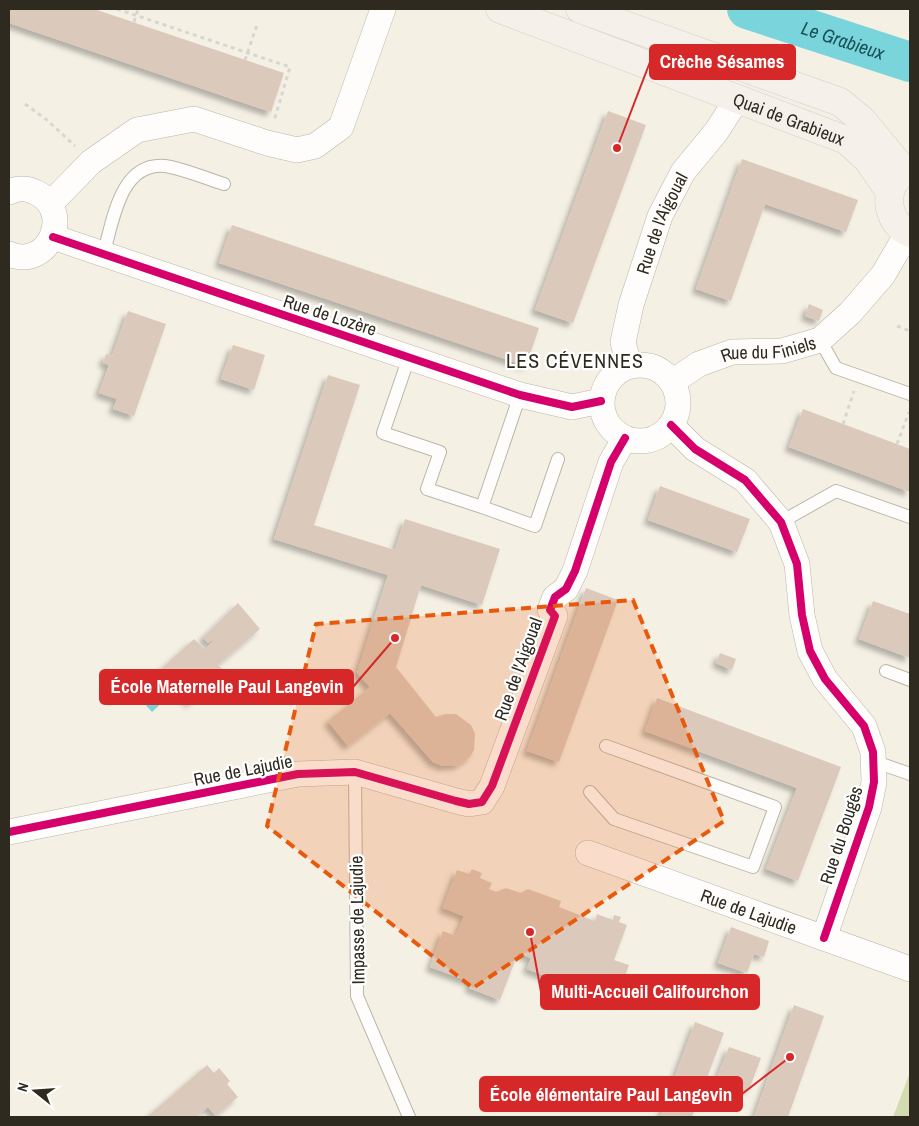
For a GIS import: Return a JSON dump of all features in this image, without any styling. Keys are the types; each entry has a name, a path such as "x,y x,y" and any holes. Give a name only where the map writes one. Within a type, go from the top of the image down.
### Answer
{"main road":[{"name":"Quai de Grabieux","path":"500,9 846,140 868,160 902,178"},
{"name":"Quai de Grabieux","path":"580,9 840,102 862,120 902,178"},
{"path":"902,178 889,206 894,220 909,233"}],"street":[{"path":"50,204 91,162 137,130 194,119 267,143 297,150 315,146 340,127 383,9"},
{"name":"Rue de l'Aigoual","path":"628,366 623,342 631,305 660,216 683,172 716,132 738,98"},
{"path":"9,192 30,190 44,198 50,204 55,214 56,226 53,238 37,254 26,257 9,254"},
{"name":"Rue du Finiels","path":"672,382 699,364 732,352 782,351 820,340 850,314 883,275 909,233"},
{"name":"Rue de Lozère","path":"53,238 520,395 572,407 601,401"},
{"path":"641,364 653,366 672,382 677,392 678,404 676,415 662,434 650,440 637,441 625,438 607,424 602,413 601,401 609,379 618,371 628,366 641,364"},
{"path":"670,425 695,449 745,480 781,522"},
{"name":"Rue de l'Aigoual","path":"482,802 492,786 555,616 550,610 555,597 566,589 572,577 611,462 625,438"},
{"name":"Rue du Bougès","path":"781,522 797,564 802,615 810,651 825,679 864,726 873,752 874,761 874,782 869,807 824,938"},
{"name":"Rue de Lajudie","path":"9,832 298,774 355,772 456,801 469,804 482,802"},
{"name":"Rue de Lajudie","path":"588,853 910,969"}],"lane":[{"path":"103,255 123,190 131,178 142,170 164,166 224,184"},
{"path":"820,340 836,368 910,394"},
{"path":"409,358 384,433 440,452 427,488 535,526 558,459"},
{"path":"482,507 520,395"},
{"path":"781,522 836,492 910,517"},
{"path":"886,671 910,680"},
{"path":"590,792 614,819 753,867 775,807 606,746"},
{"path":"874,761 910,774"},
{"name":"Impasse de Lajudie","path":"355,772 358,996 409,1117"}],"path":[{"path":"117,9 290,68 267,143"},
{"path":"134,22 138,9"},
{"path":"245,60 257,25"},
{"path":"897,326 910,331"},
{"path":"843,424 860,376"},
{"path":"897,444 910,409"}],"highlighted area":[{"path":"633,600 724,821 473,988 267,826 316,624"}],"green space":[{"path":"909,1075 910,1117 893,1117"}],"water":[{"path":"142,672 166,699 152,712 127,685"}],"building":[{"path":"9,9 94,9 284,73 271,112 9,23"},
{"path":"608,111 646,125 573,323 535,310"},
{"path":"742,159 858,200 846,232 765,204 731,301 696,289"},
{"path":"232,225 539,328 526,366 219,263"},
{"path":"809,304 823,310 819,321 805,316"},
{"path":"128,311 166,324 134,416 113,409 117,399 99,393 109,365 103,363 106,354 112,356"},
{"path":"233,345 265,355 254,390 221,379"},
{"path":"328,375 360,385 314,525 395,550 405,519 500,549 482,605 421,585 396,667 436,717 445,714 456,714 471,725 475,734 474,750 470,757 458,765 443,766 433,762 390,713 348,746 328,721 370,687 357,673 388,575 274,539"},
{"path":"803,409 910,449 910,492 789,447"},
{"path":"660,486 750,519 737,552 648,520"},
{"path":"586,588 618,600 559,762 527,751"},
{"path":"873,601 910,614 910,658 859,639"},
{"path":"238,603 260,629 218,665 225,672 190,703 161,669 194,639 205,649 213,641 208,643 203,637"},
{"path":"720,653 736,659 732,670 716,663"},
{"path":"657,698 841,767 798,881 766,869 797,788 645,731"},
{"path":"472,869 482,873 480,878 492,883 489,889 496,892 506,888 521,893 528,889 561,901 559,907 595,921 597,914 613,920 614,915 621,917 619,922 627,925 614,960 629,965 616,1002 527,969 531,958 518,953 500,1000 469,988 471,982 430,967 443,931 456,936 464,916 443,908 457,870 469,874"},
{"path":"731,927 769,941 764,957 754,954 747,973 718,963"},
{"path":"794,1005 824,1016 788,1117 754,1117"},
{"path":"695,1022 724,1033 692,1117 660,1117"},
{"path":"729,1047 761,1058 749,1090 717,1078"},
{"path":"207,1065 214,1073 219,1068 230,1081 227,1084 238,1097 216,1116 208,1107 196,1117 147,1117"}],"waterway":[{"name":"Le Grabieux","path":"747,9 910,62"}],"cycle path":[{"path":"53,237 520,395 572,407 601,401"},
{"path":"671,425 695,449 745,480 781,522 797,564 802,615 810,651 825,679 864,726 873,752 874,782 869,807 824,938"},
{"path":"9,832 298,774 355,772 456,801 469,804 482,802 492,786 555,616 550,610 555,597 566,589 575,571 611,462 625,438"}],"place":[{"name":"Crèche Sésames","path":"617,148"},
{"name":"École Maternelle Paul Langevin","path":"395,638"},
{"name":"Multi-Accueil Califourchon","path":"530,932"},
{"name":"École élémentaire Paul Langevin","path":"790,1057"}],"district":[{"name":"LES CÉVENNES","path":"575,360"}]}
